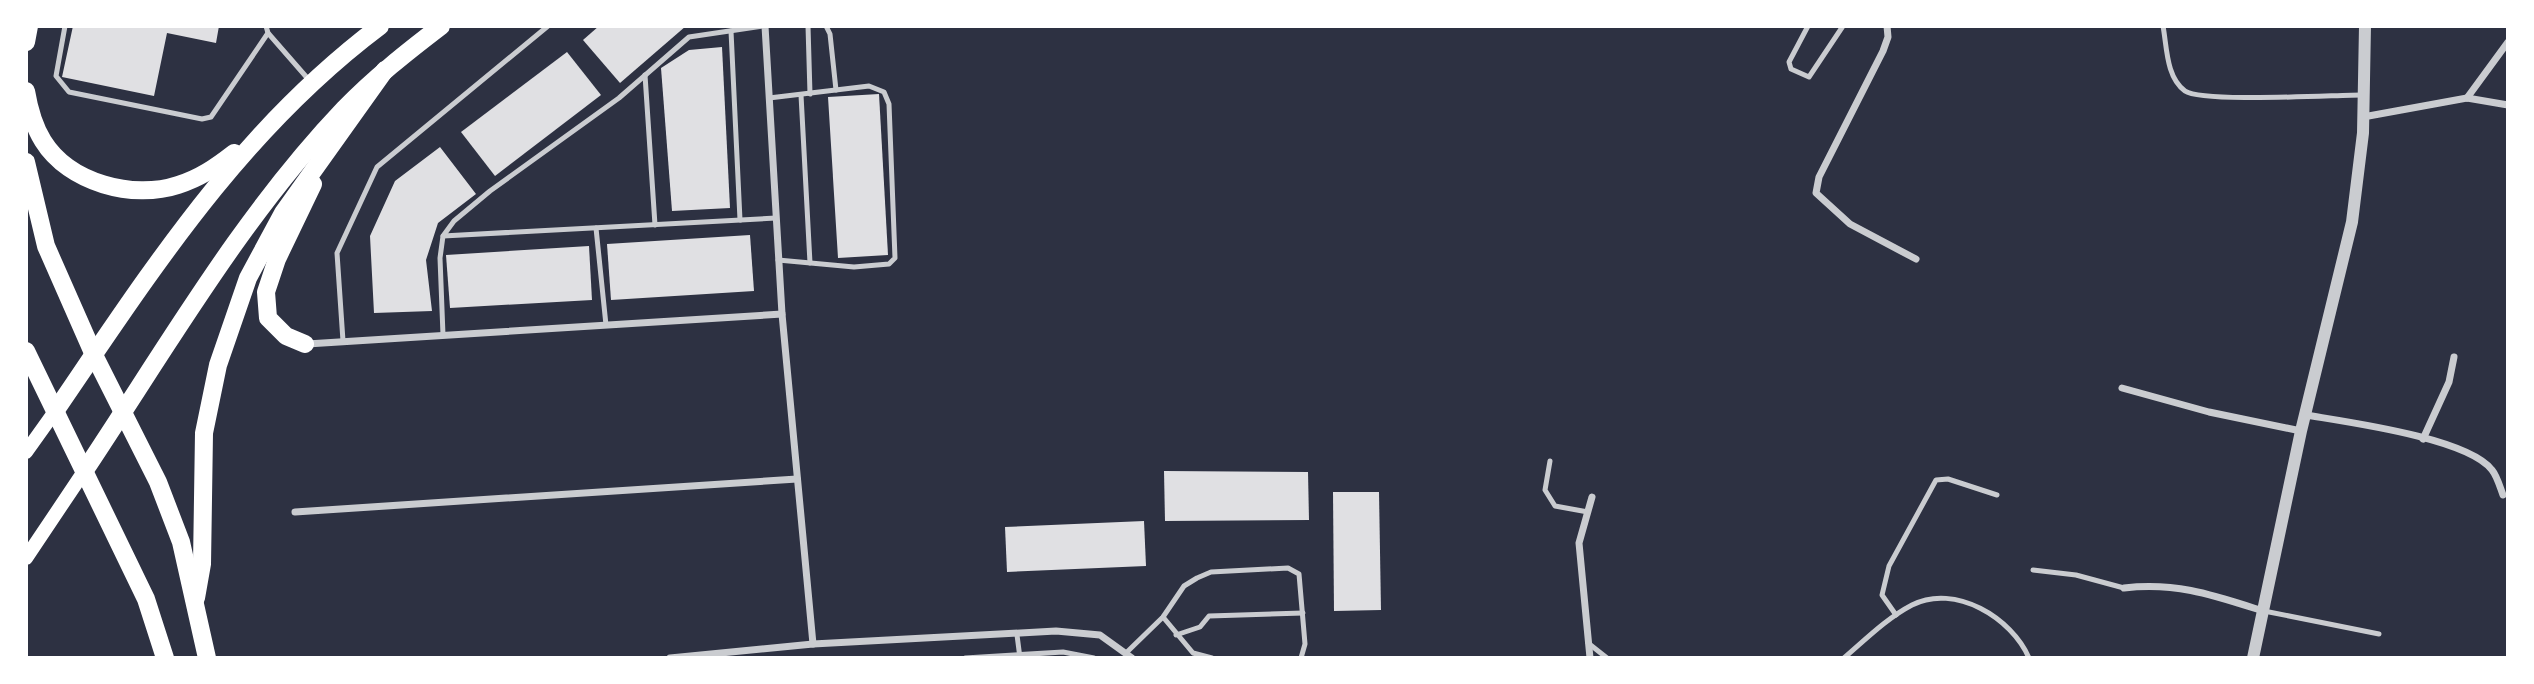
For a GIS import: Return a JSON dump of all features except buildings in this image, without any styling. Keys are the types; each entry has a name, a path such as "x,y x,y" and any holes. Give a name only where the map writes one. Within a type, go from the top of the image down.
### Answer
{"highway":[{"path":"26,42 29,26"},
{"path":"85,470 256,217 344,109 385,69 441,26"},
{"path":"56,410 193,212 268,127 368,30"},
{"path":"196,598 202,564 204,433 218,365 248,278 283,213 323,161 385,69"},
{"path":"26,91 31,118 44,144 66,164 91,180 118,188 143,190 176,186 206,174 268,127"},
{"path":"305,344 285,336 268,318 266,292 277,259 304,207 323,161"},
{"path":"26,162 46,246 94,355 158,482 181,542 208,658"},
{"path":"26,351 146,599 165,658"}],"main road":[{"path":"26,452 56,410"},
{"path":"26,558 85,470"}],"street":[{"path":"764,26 782,314 813,644"},
{"path":"1887,26 1888,37 1883,51 1819,177 1816,193 1850,224 1916,258"},
{"path":"2253,658 2301,431 2352,222 2363,117 2365,26"},
{"path":"2468,98 2508,43"},
{"path":"2363,117 2468,98 2508,105"},
{"path":"305,344 782,314"},
{"path":"2423,439 2448,382 2454,357"},
{"path":"2122,388 2210,412 2301,431"},
{"path":"2306,415 2465,449 2492,469 2503,495"},
{"path":"295,512 797,479"},
{"path":"1590,658 1579,543 1592,497"},
{"path":"2124,589 2158,585 2194,589 2264,611"},
{"path":"670,658 813,644 1078,631 1100,635 1129,655"}],"lane":[{"path":"65,26 56,76 69,92 202,119 211,117 267,30 311,83"},
{"path":"343,341 337,253 377,167 548,26"},
{"path":"443,335 440,258 443,236 454,220 645,75 689,37 764,26"},
{"path":"808,26 810,94"},
{"path":"826,26 830,34 836,90"},
{"path":"1808,26 1789,62 1791,69 1809,76 1843,26"},
{"path":"2163,26 2171,72 2185,91 2200,95 2239,96 2362,95"},
{"path":"731,31 740,220"},
{"path":"645,75 655,225"},
{"path":"769,98 869,86 884,92 889,104 895,258 889,264 854,267 778,260"},
{"path":"801,95 810,263"},
{"path":"443,236 776,218"},
{"path":"596,228 606,325"},
{"path":"1550,461 1545,489 1555,506 1588,512"},
{"path":"1896,615 1882,595 1889,566 1936,480 1948,480 1997,495"},
{"path":"1129,655 1163,617 1184,586 1211,572 1288,568 1299,574 1305,644 1301,658"},
{"path":"2033,570 2076,575 2124,589"},
{"path":"1843,658 1896,615 1931,598 1966,603 1986,611 2007,626 2020,640 2029,658"},
{"path":"2264,611 2379,634"},
{"path":"1176,635 1200,627 1209,616 1303,613"},
{"path":"1163,617 1193,653 1212,658"},
{"path":"1017,635 1019,656"},
{"path":"1588,643 1607,658"},
{"path":"965,658 1063,652 1094,658"}]}
